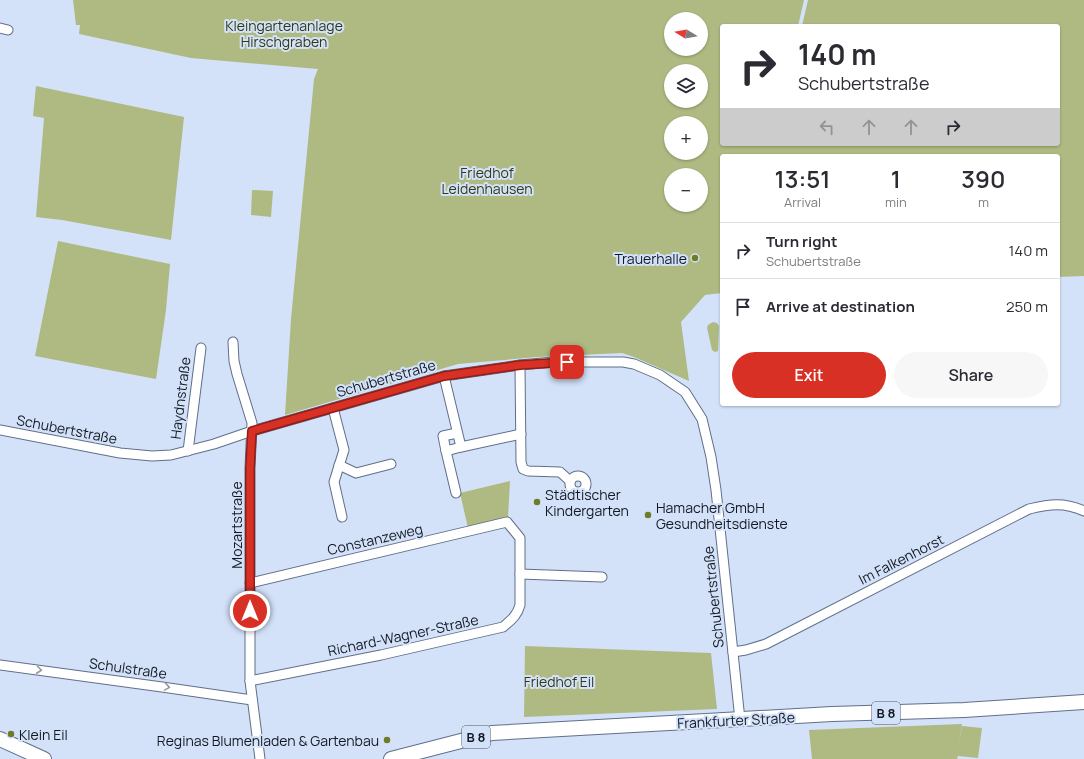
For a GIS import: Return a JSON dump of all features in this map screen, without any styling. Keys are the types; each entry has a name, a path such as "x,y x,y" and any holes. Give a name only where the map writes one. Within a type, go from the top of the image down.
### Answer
{"main road":[{"name":"Frankfurter Straße","path":"391,759 492,733 832,714 964,710 1084,702"},
{"path":"0,739 44,759"}],"street":[{"name":"Mozartstraße","path":"233,342 235,367 252,423 250,468 250,681 260,759"},
{"name":"Haydnstraße","path":"188,451 201,348"},
{"name":"Schubertstraße","path":"0,430 120,453 156,456 171,455 444,376 520,365 554,362 623,362 634,364 660,375 685,392 702,420 711,457 717,497 740,720"},
{"path":"520,365 520,434 521,462 523,469 528,471 560,472 570,481"},
{"path":"444,376 461,447"},
{"path":"333,408 344,450 334,482 342,517"},
{"path":"456,493 443,436 458,433"},
{"path":"446,451 520,434"},
{"path":"339,465 356,473 391,464"},
{"name":"Im Falkenhorst","path":"733,652 766,644 1029,509 1052,504 1074,506 1084,511"},
{"name":"Constanzeweg","path":"250,583 507,522"},
{"name":"Richard-Wagner-Straße","path":"250,681 503,627 514,618 520,606 520,538 507,522"},
{"path":"520,574 602,577"},
{"name":"Schulstraße","path":"0,665 162,686 252,700"}],"green space":[{"name":"Friedhof Leidenhausen","path":"73,0 804,0 798,24 720,24 720,146 1060,146 1060,24 802,24 808,0 1084,0 1084,276 1060,277 1060,154 720,154 720,293 705,295 681,322 689,381 622,353 537,357 458,364 285,415 291,319 314,79 318,69 191,58 79,34 80,25 76,25"},
{"path":"36,86 184,117 171,240 62,220 36,217 44,118 33,116"},
{"path":"252,190 273,191 271,217 251,215"},
{"path":"58,241 170,264 166,310 156,379 35,356"},
{"path":"713,322 717,323 719,326 718,351 715,352 712,350 707,328 708,325"},
{"path":"510,481 508,518 468,528 460,493"},
{"name":"Friedhof Eil","path":"525,646 711,653 717,709 524,717"},
{"path":"962,724 959,744 962,726 982,728 978,758 958,756 957,759 812,759 809,730"}],"place":[{"name":"Trauerhalle","path":"695,258"},
{"name":"Städtischer Kindergarten","path":"537,502"},
{"name":"Hamacher GmbH Gesundheitsdienste","path":"648,515"},
{"name":"Klein Eil","path":"11,734"},
{"name":"Reginas Blumenladen & Gartenbau","path":"387,740"}],"route":[{"path":"250,611 250,468 252,431 444,376 520,365 567,362"}],"park label":[{"name":"Kleingartenanlage Hirschgraben","path":"284,34"}]}
